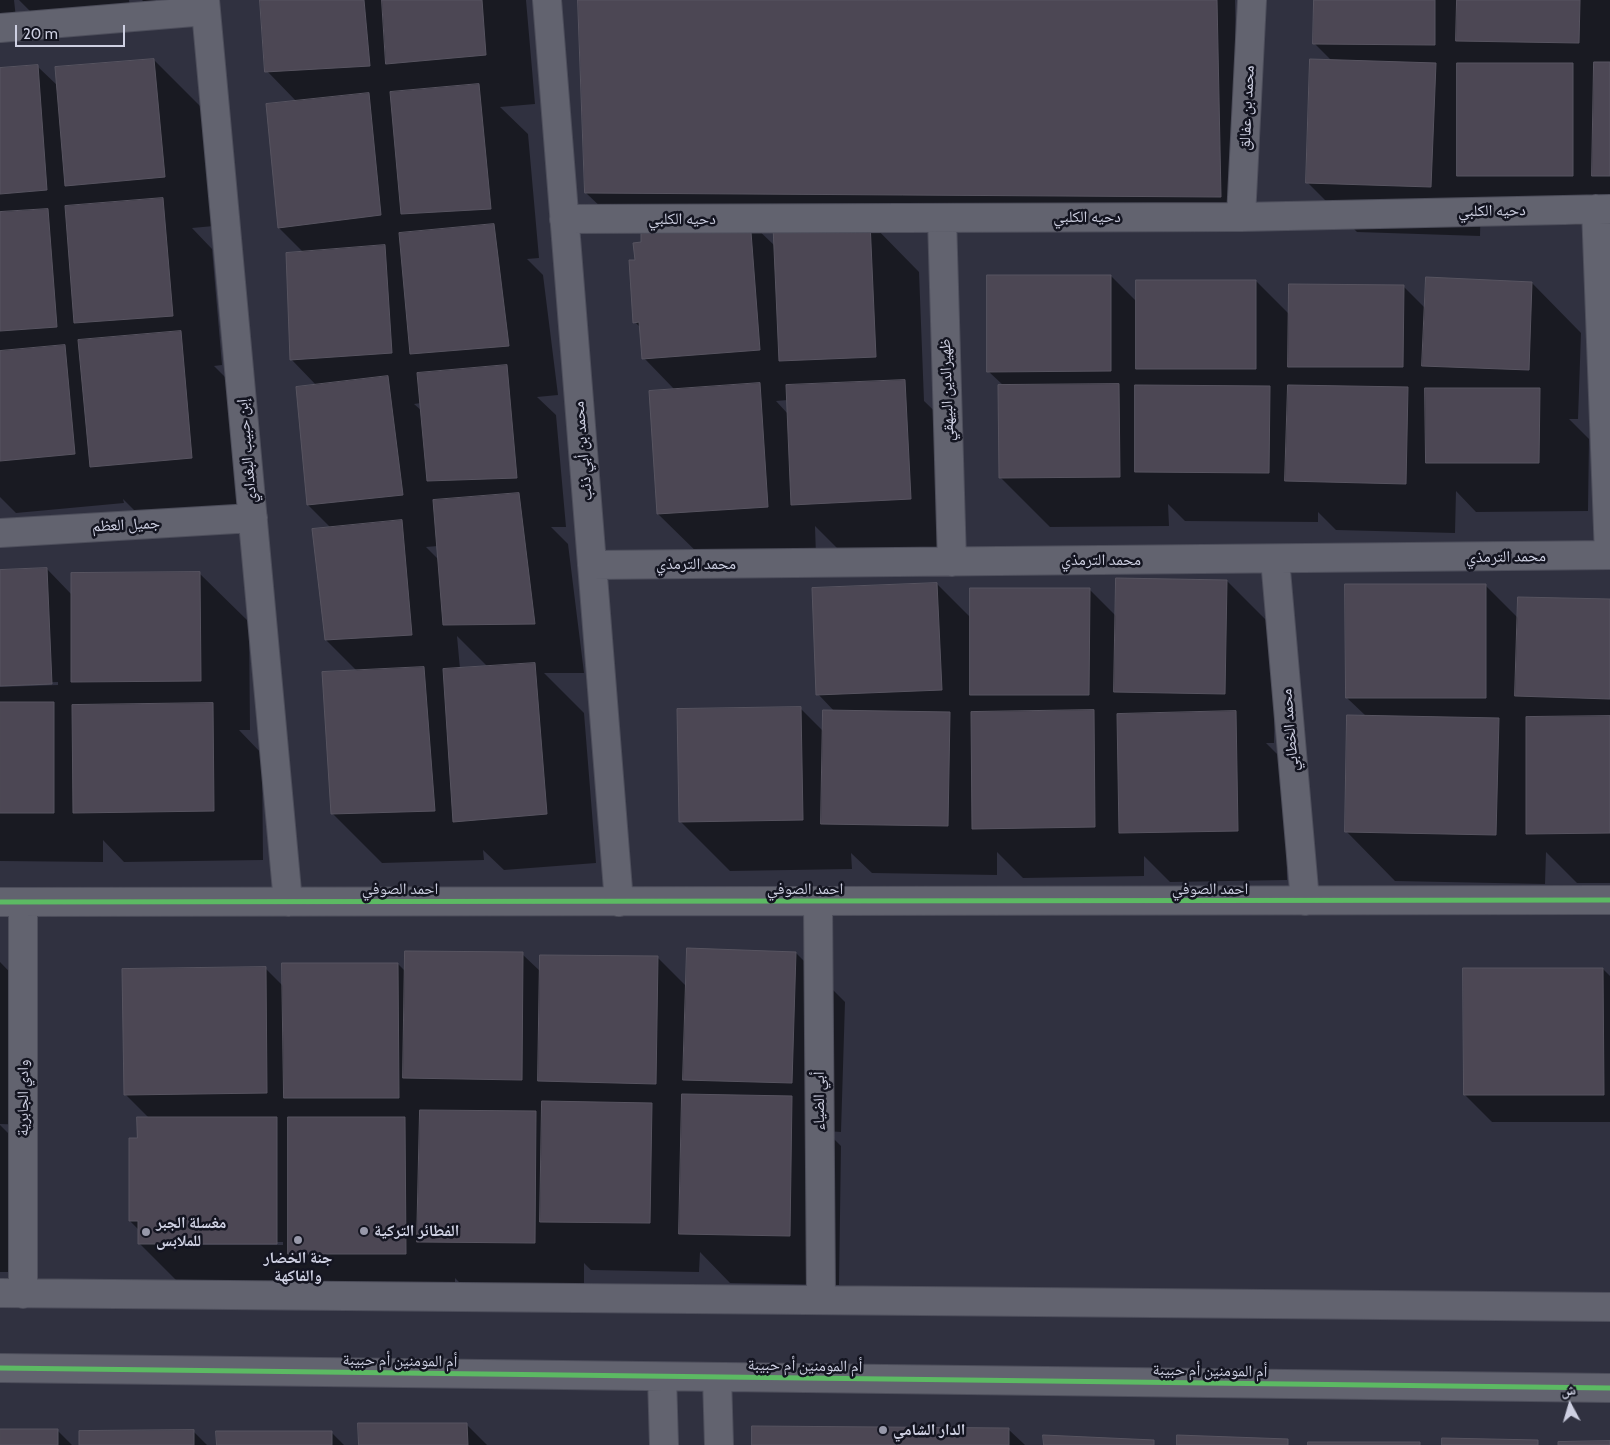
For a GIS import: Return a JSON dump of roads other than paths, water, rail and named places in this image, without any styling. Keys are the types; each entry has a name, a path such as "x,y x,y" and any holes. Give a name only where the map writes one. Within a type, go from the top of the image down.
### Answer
{"street":[{"name":"محمد بن أبي ذئب","path":"547,0 619,902"},
{"name":"محمد بن عفالق","path":"1241,217 1252,0"},
{"path":"0,28 205,6"},
{"name":"إبن حبيب البغدادي","path":"205,6 288,902"},
{"name":"دحيه الكلبي","path":"564,219 1241,217 1603,209"},
{"path":"1603,209 1610,555"},
{"name":"ظهيرالدين البيهقي","path":"942,218 952,562"},
{"name":"جميل العظم","path":"0,533 253,518"},
{"name":"محمد الترمذي","path":"592,565 1610,555"},
{"name":"محمد الخطابي","path":"1275,559 1305,901"},
{"name":"احمد الصوفي","path":"12,902 1610,900"},
{"name":"وادي الجابرية","path":"11,1294 12,902"},
{"name":"أبي الضياء","path":"818,902 821,1300"},
{"path":"11,1294 1610,1307"},
{"name":"أم المومنين أم حبيبة","path":"0,1368 1610,1388"},
{"path":"662,1377 664,1445"},
{"path":"717,1377 719,1445"}],"place":[{"name":"الفطائر التركية","path":"364,1231"},
{"name":"مغسلة الجبر للملابس","path":"146,1232"},
{"name":"جنة الخضار والفاكهة","path":"298,1240"},
{"name":"الدار الشامي","path":"883,1430"}]}
